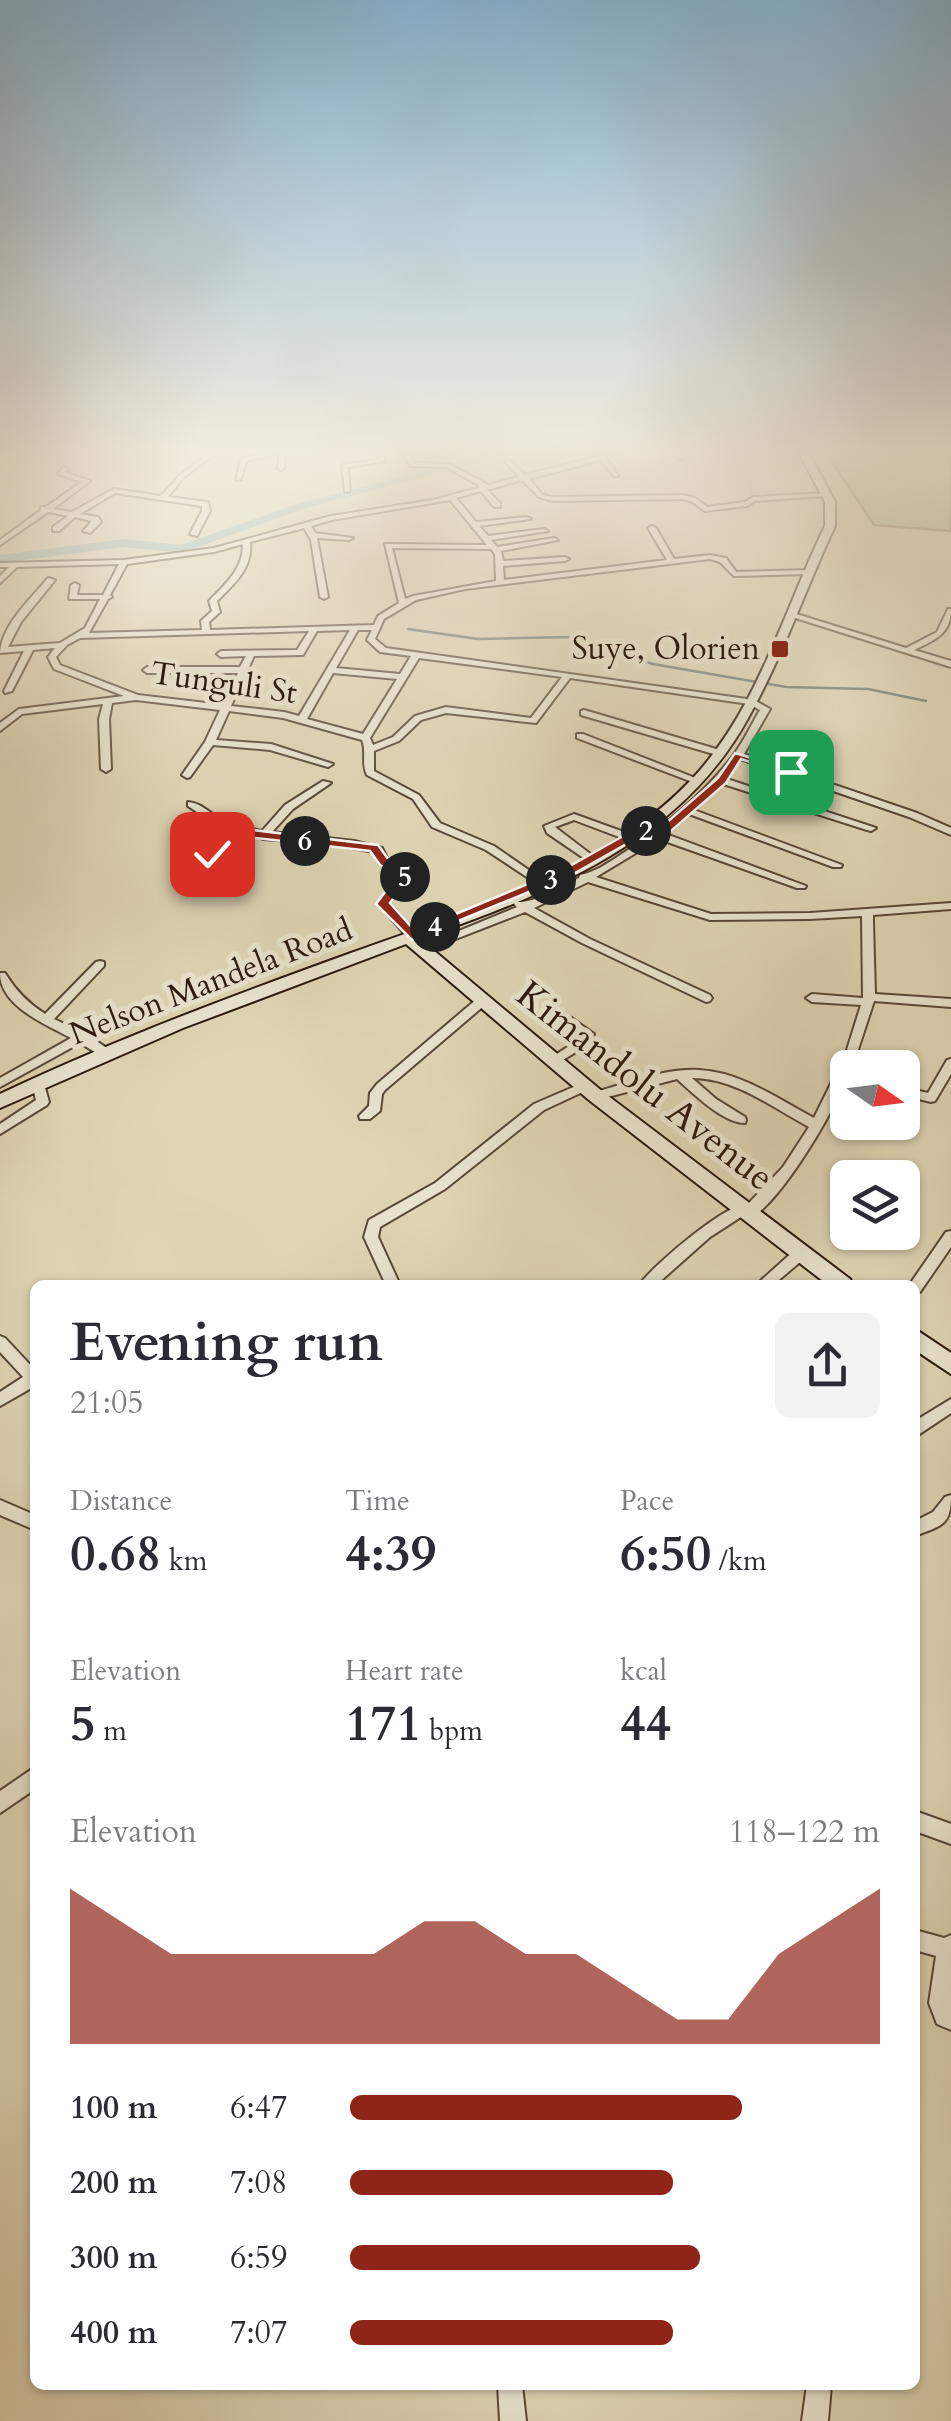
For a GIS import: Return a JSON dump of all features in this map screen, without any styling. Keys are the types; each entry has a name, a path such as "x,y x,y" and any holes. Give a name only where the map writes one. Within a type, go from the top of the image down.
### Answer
{"main road":[{"name":"Nelson Mandela Road","path":"0,1102 106,1054 518,902 542,884 644,834 698,781 720,753 758,689 812,566"},
{"name":"Kimandolu Avenue","path":"414,941 552,1062 836,1280"},
{"path":"920,1342 951,1365"}],"street":[{"path":"1,650 62,645 85,634 122,566"},
{"path":"206,632 205,621 216,612 212,603 243,566"},
{"path":"319,566 324,597"},
{"path":"393,566 402,602"},
{"path":"500,566 500,582"},
{"path":"518,902 587,879 644,834 689,811 722,780 739,755 765,709 758,689 567,676 415,657 376,647 371,640 382,618 402,602 500,582 638,566"},
{"path":"726,566 739,575 809,572"},
{"path":"1,650 18,621 51,580"},
{"path":"74,585 72,597 108,598"},
{"path":"907,650 940,634 951,611"},
{"path":"790,615 951,664"},
{"name":"Tunguli St","path":"78,636 313,632 376,627"},
{"path":"302,719 354,630"},
{"path":"221,654 300,653 313,632"},
{"path":"940,634 951,638"},
{"name":"Tunguli St","path":"62,645 52,657 57,667 136,697 302,719 367,744"},
{"path":"8,691 30,647"},
{"path":"187,776 210,742 251,654"},
{"path":"415,657 367,744 370,773 416,798 432,822 490,848 542,884"},
{"path":"147,670 242,670"},
{"path":"333,670 402,677"},
{"path":"367,744 396,739 418,718 446,710 533,721 567,676"},
{"path":"0,728 19,712 136,697"},
{"path":"106,769 104,719 108,700"},
{"path":"584,713 720,753"},
{"path":"580,736 698,781"},
{"path":"210,742 271,747 328,764"},
{"path":"739,755 913,814 951,832"},
{"path":"722,780 871,828"},
{"path":"188,862 233,849 258,835 289,807 326,783"},
{"path":"192,804 208,818 258,835 378,850 384,862 406,874 383,904 414,941"},
{"path":"689,811 838,865"},
{"path":"592,859 551,832 549,826 574,817 644,834 801,886"},
{"path":"180,835 208,818"},
{"path":"570,870 587,879 710,917 951,906"},
{"path":"518,902 706,998"},
{"path":"853,1050 868,1000 868,912"},
{"path":"46,1020 100,964"},
{"path":"1,976 7,990 46,1020 106,1054"},
{"path":"812,998 951,1003"},
{"path":"366,1116 375,1108 381,1086 482,1001"},
{"path":"552,1062 585,1041 588,1034 563,1016"},
{"path":"0,1083 82,1037"},
{"path":"920,1095 931,1098 951,1062"},
{"path":"391,1280 371,1237 374,1224 433,1192 539,1107 590,1091 696,1074 723,1078 815,1124"},
{"path":"682,1076 740,1120"},
{"path":"0,1130 43,1102 38,1084"},
{"path":"651,1280 690,1244 746,1210 793,1164 830,1098"},
{"path":"920,1281 951,1236"},
{"path":"769,1280 801,1253"},
{"path":"0,1342 30,1376"},
{"path":"0,1400 30,1382"},
{"path":"920,1426 951,1404"},
{"path":"920,1528 945,1521 951,1502"},
{"path":"0,1507 30,1521"},
{"path":"0,1804 30,1781"},
{"path":"920,1823 951,1834"},
{"path":"920,1941 950,1946 940,2003 944,2016 951,2019"},
{"path":"510,2390 513,2421"},
{"path":"816,2421 819,2390"}],"waterway":[{"path":"408,629 478,639 572,637 653,664 786,687 868,689 926,701"}],"place":[{"name":"Suye, Olorien","path":"780,649"}],"route":[{"path":"212,854 233,849 253,834 374,848 381,852 384,862 406,874 383,904 412,936 530,889 644,830 658,836 722,780 739,755 791,772"}]}
